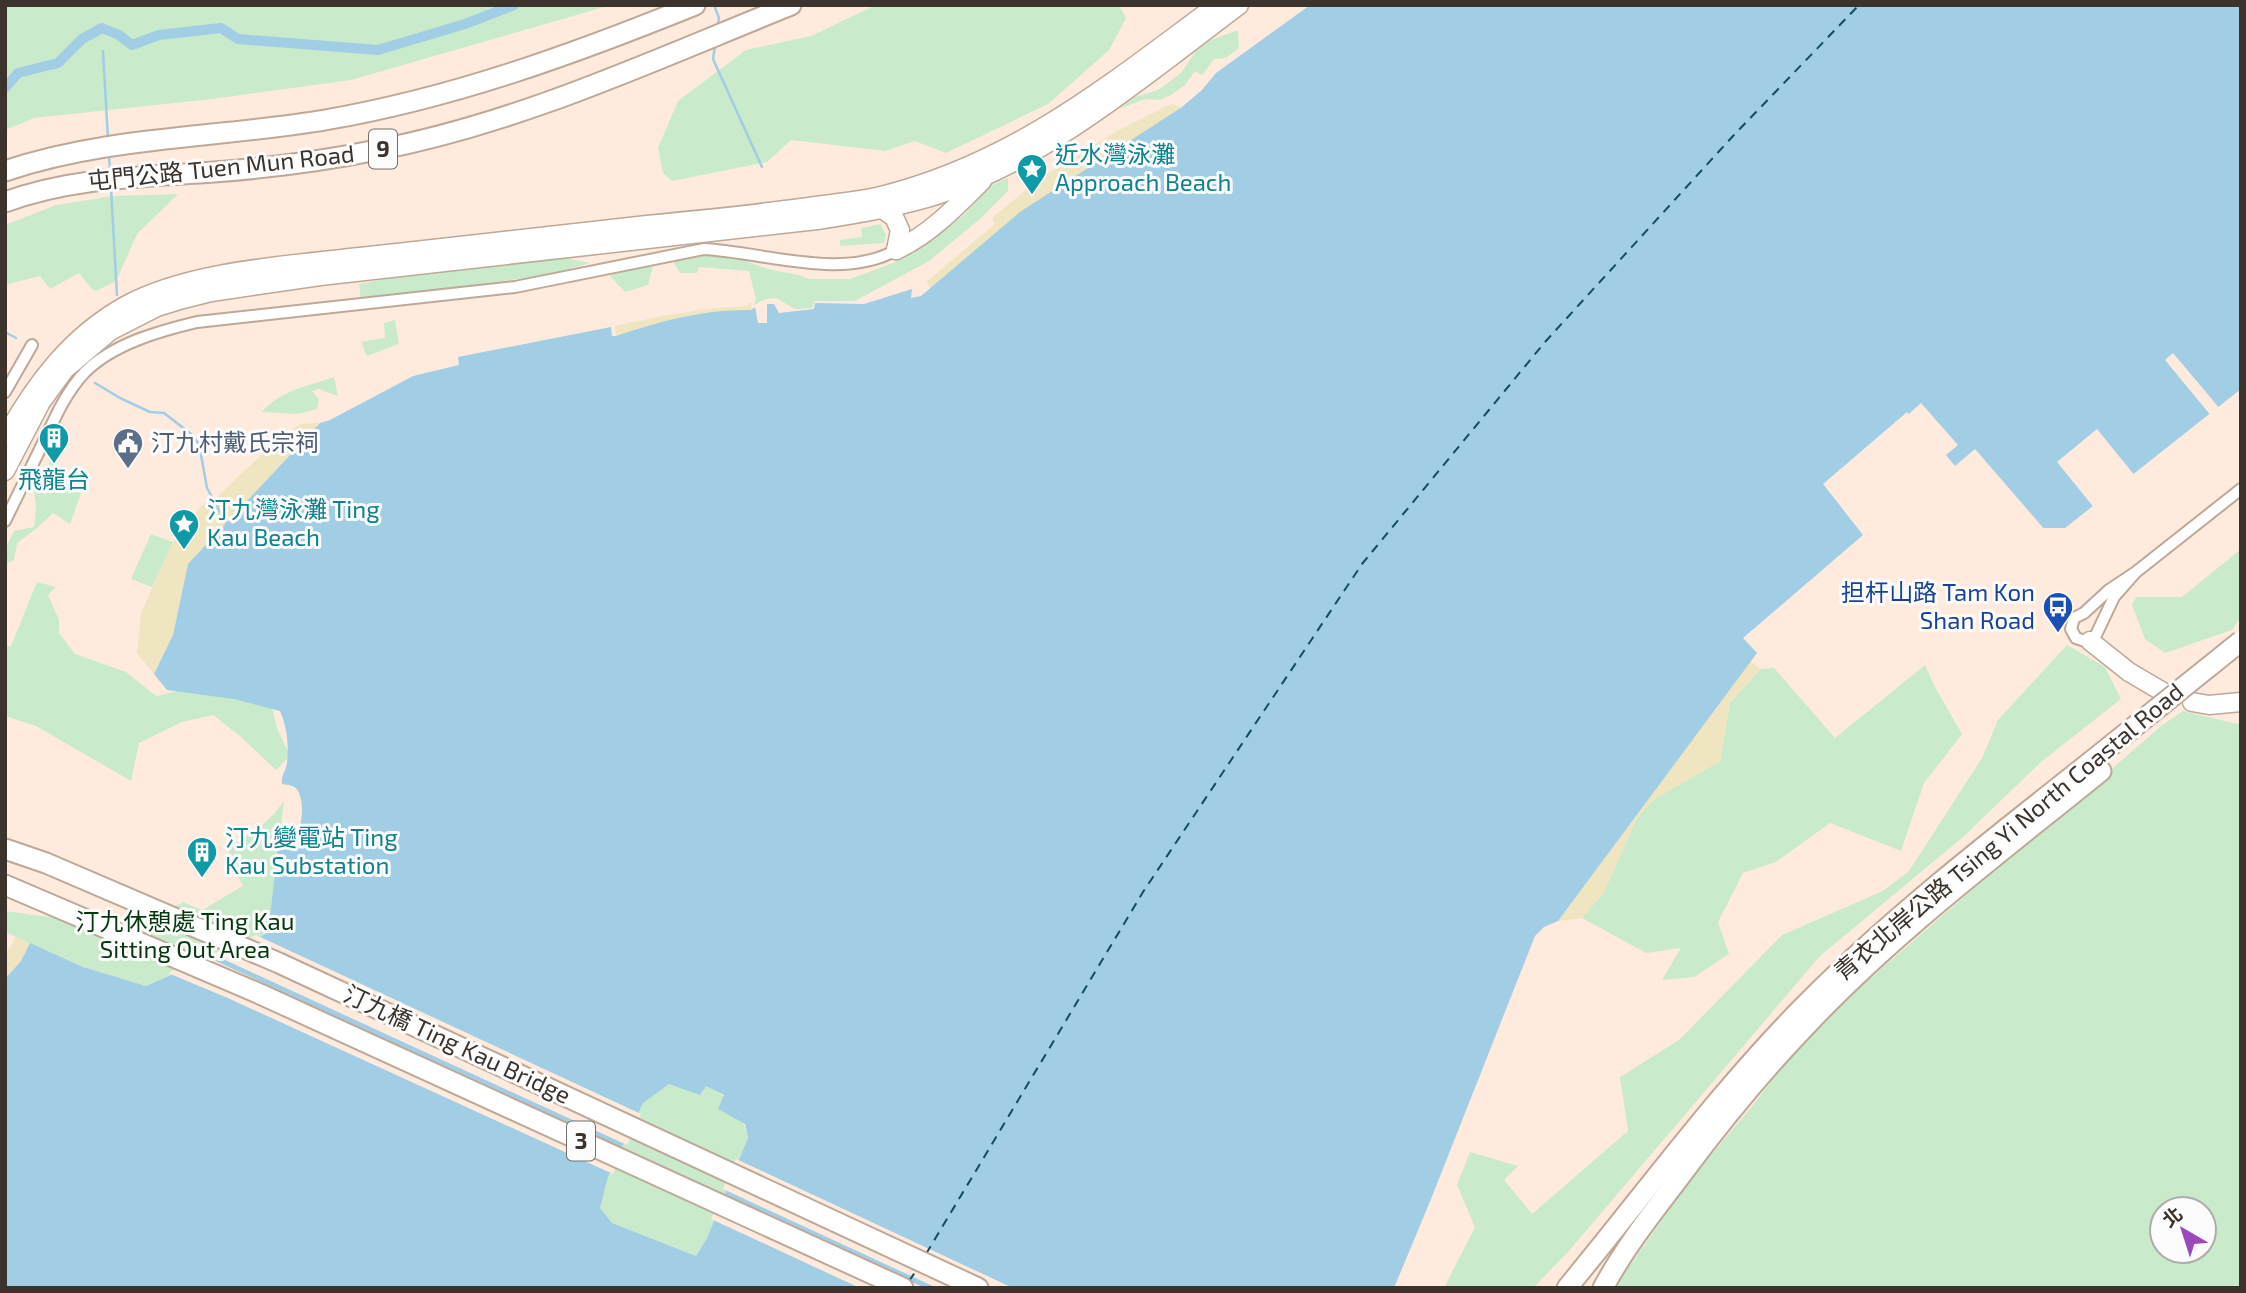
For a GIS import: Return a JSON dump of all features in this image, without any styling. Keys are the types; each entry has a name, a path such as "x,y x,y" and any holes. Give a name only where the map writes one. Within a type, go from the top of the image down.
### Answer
{"highway":[{"name":"屯門公路 Tuen Mun Road","path":"5,171 92,148 296,124 431,98 552,60 695,5"},
{"name":"屯門公路 Tuen Mun Road","path":"5,202 55,188 115,177 245,170 300,163 432,138 514,116 791,5"},
{"name":"青衣北岸公路 Tsing Yi North Coastal Road","path":"1567,1288 1734,1083 1811,998 1896,920 1996,847 2108,756 2241,641"},
{"name":"青衣北岸公路 Tsing Yi North Coastal Road","path":"2108,756 2241,657"},
{"path":"5,840 46,863"},
{"name":"青衣北岸公路 Tsing Yi North Coastal Road","path":"1603,1288 1642,1226 1742,1096 1804,1027 1996,847"},
{"name":"3","path":"5,849 46,863"},
{"name":"汀九橋 Ting Kau Bridge","path":"46,863 304,974 978,1288"},
{"name":"汀九橋 Ting Kau Bridge","path":"11,888 260,994 903,1288"}],"main road":[{"path":"5,471 41,402 65,369 110,331 132,318 183,299 211,292 320,276 793,223 882,209 937,195 1077,108 1217,5"},
{"path":"5,438 32,392 78,338 101,320 151,293 209,277 320,262 878,197 986,167 1084,120 1239,5"},
{"path":"896,250 911,243 937,223 986,167"},
{"path":"882,209 894,217 900,230 896,250"},
{"path":"2095,634 2129,672 2163,692"},
{"path":"2192,702 2209,705 2241,702"}],"street":[{"path":"5,520 55,416 79,379 101,360 159,331 197,322 515,287 704,249 735,250 823,265 884,257 896,250"},
{"path":"5,392 32,345"},
{"path":"2136,572 2114,597 2095,634 2085,641 2076,638 2071,629 2074,618 2084,613 2109,590 2136,572 2241,488"},
{"path":"2084,613 2095,617 2095,634"}],"green space":[{"path":"5,5 611,5 351,80 212,99 34,118 5,130"},
{"path":"876,5 1119,5 1126,18 1109,50 1048,104 946,153 915,141 885,151 791,140 767,162 672,181 663,173 658,148 678,101 746,50 811,36"},
{"path":"1238,30 1239,48 1226,58 1214,59 1202,75 1195,71 1185,85 1160,100 1145,99 1119,109 1135,97 1158,90 1181,73 1196,51 1211,40"},
{"path":"1008,178 1008,191 980,219 929,261 855,301 815,301 812,308 795,309 776,298 765,299 754,305 756,299 749,271 699,267 697,273 680,273 672,260 681,256 686,258 700,255 735,257 809,279 850,279 915,252 965,214 990,186"},
{"path":"178,194 137,234 116,281 96,291 79,273 50,289 40,276 5,285 5,225 56,205 113,196"},
{"path":"880,224 886,235 884,243 840,246 840,240 862,237 861,228"},
{"path":"560,257 590,263 548,275 361,300 359,284 429,271"},
{"path":"653,266 648,285 625,292 610,276 619,272"},
{"path":"395,320 399,344 367,356 361,342 385,338 384,323"},
{"path":"334,377 338,396 319,389 312,391 319,399 317,409 298,414 262,412 286,394"},
{"path":"54,454 56,479 71,474 65,488 81,493 70,524 53,513 17,543 14,560 5,564 5,550 14,531 34,527 34,490"},
{"path":"151,534 173,542 152,587 131,579"},
{"path":"2241,549 2241,617 2232,630 2165,653 2145,639 2132,605 2136,597 2182,597"},
{"path":"37,582 56,587 48,595 59,620 59,633 75,654 126,672 156,696 205,685 271,703 277,728 290,756 276,770 213,715 182,722 139,743 131,781 36,726 5,716 5,646 11,646"},
{"path":"2067,645 2105,667 2121,699 2041,762 1963,837 1820,956 1568,1252 1533,1288 1444,1288 1475,1227 1457,1185 1470,1152 1518,1166 1504,1180 1532,1214 1628,1131 1620,1077 1679,1040 1782,935 1883,891 1909,871 1982,758 1998,720"},
{"path":"1925,665 1962,734 1924,783 1901,851 1830,823 1776,862 1743,873 1718,922 1729,954 1694,977 1662,980 1681,948 1646,953 1582,918 1604,892 1637,818 1653,800 1720,761 1730,703 1761,669 1774,668 1835,738"},
{"path":"2183,711 2241,723 2241,1288 1614,1288 1693,1176 1813,1028 2161,726"},
{"name":"汀九休憩處 Ting Kau Sitting Out Area","path":"284,800 268,933 146,986 83,967 5,932 5,911 121,930 125,921 143,928 145,924 183,902 202,910 243,886 229,860 229,846 260,827"},
{"path":"670,1083 700,1095 706,1085 721,1095 738,1114 748,1139 707,1238 696,1256 612,1223 600,1208 608,1177 643,1102"}],"sand":[{"name":"近水灣泳灘 Approach Beach","path":"1171,104 1182,107 1021,212 931,288 926,282 995,224 992,218 1038,180 1117,131"},
{"path":"748,303 752,303 751,310 692,315 616,336 615,326 681,313 748,306"},
{"name":"汀九灣泳灘 Ting Kau Beach","path":"320,423 188,564 173,635 154,674 137,653 141,613 173,542 200,507 218,496 276,441 300,424"},
{"path":"1750,661 1761,669 1730,703 1720,761 1653,800 1637,818 1604,892 1582,918 1558,921"},
{"path":"16,937 30,943 21,961 5,979 5,955"}],"water":[{"path":"1310,5 2241,5 2241,389 2065,528 2043,528 1951,465 1907,412 1823,484 1863,535 1743,638 1757,653 1558,921 1544,927 1535,936 1394,1288 5,1288 5,979 21,961 30,943 83,967 146,986 268,933 278,847 286,845 297,834 302,816 301,798 297,789 282,784 288,750 280,711 234,699 167,690 154,674 173,635 188,564 320,423 413,376 459,365 458,357 611,327 612,336 616,336 683,317 751,310 755,307 758,323 767,323 767,304 774,304 779,313 814,309 815,303 864,304 912,289 911,298 921,296 1020,212 1182,107 1202,90 1216,73","holes":["669,1084 700,1095 706,1086 724,1095 718,1109 745,1124 748,1138 707,1238 696,1256 612,1223 600,1208 608,1177 643,1103"]}],"pier":[{"path":"2173,353 2221,410 2212,417 2165,360"},
{"path":"1921,403 1958,445 1946,455 1955,466 1975,449 2046,531 2041,531 1949,468 1907,417 1866,452"},
{"path":"2097,429 2136,477 2096,510 2057,462"},
{"path":"256,935 641,1114 627,1145 212,954"},
{"path":"205,956 624,1150 613,1174 168,973"},
{"path":"736,1159 1013,1288 937,1288 723,1189"},
{"path":"721,1194 925,1288 860,1288 711,1219"}],"waterway":[{"path":"5,88 18,73 58,63 82,39 102,28 119,35 132,45 159,35 221,28 238,39 378,50 465,24 514,5"},
{"path":"714,5 719,18 718,25"},
{"path":"715,46 713,59 762,167"},
{"path":"103,51 108,139"},
{"path":"109,156 110,170"},
{"path":"111,188 117,295"},
{"path":"5,332 16,338"},
{"path":"95,383 150,412 164,413 191,434 199,444 207,488 227,525"}],"ferry route":[{"path":"926,1254 1143,892 1362,564 1545,342 1733,136 1859,5"},
{"path":"909,1281 916,1271"}],"place":[{"name":"近水灣泳灘 Approach Beach","path":"1032,196"},
{"name":"飛龍台","path":"54,465"},
{"name":"汀九村戴氏宗祠","path":"128,470"},
{"name":"汀九灣泳灘 Ting Kau Beach","path":"184,551"},
{"name":"担杆山路 Tam Kon Shan Road","path":"2058,634"},
{"name":"汀九變電站 Ting Kau Substation","path":"202,879"}]}
